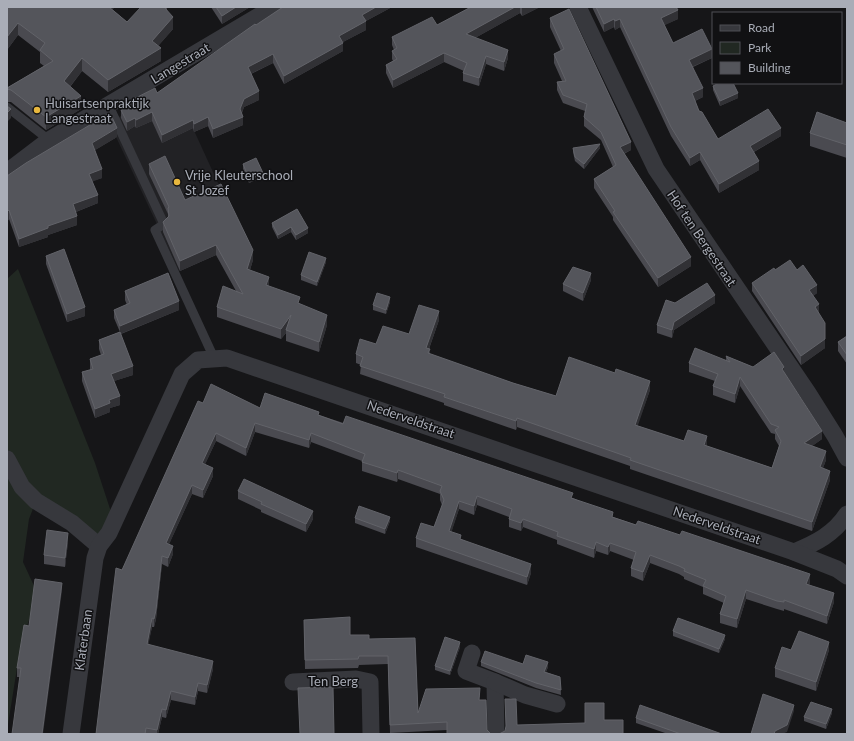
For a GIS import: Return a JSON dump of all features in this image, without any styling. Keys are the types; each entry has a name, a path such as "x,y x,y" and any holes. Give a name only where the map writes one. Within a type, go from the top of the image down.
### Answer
{"street":[{"name":"Langestraat","path":"7,172 49,140 109,106 274,7"},
{"name":"Hof ten Bergestraat","path":"578,7 656,169 808,393 847,458"},
{"name":"Nederveldstraat","path":"114,521 182,374 198,360 227,358 794,552 837,569 847,576"},
{"path":"7,459 22,487 36,501 72,523 99,546"},
{"path":"794,552 820,541 839,526 847,514"},
{"name":"Klaterbaan","path":"71,734 94,558 99,546 109,532 114,521"},
{"path":"472,653 466,671 524,695 557,704"},
{"name":"Ten Berg","path":"292,682 356,679 370,682 371,734"},
{"path":"495,682 496,734"}],"lane":[{"path":"109,106 164,224 155,230 214,358"},
{"path":"7,107 49,140"}],"shaded area":[{"name":"Vrije Kleuterschool St Jozef","path":"175,89 245,242 179,271 109,122"}],"green space":[{"path":"18,269 95,463 114,521 99,546 36,501 29,519 23,562 35,588 32,612 24,634 7,731 7,279"}],"building":[{"path":"7,7 109,7 127,22 141,7 164,7 173,17 152,41 161,48 108,80 82,58 64,81 81,96 46,117 11,90 7,89 53,61 40,50 45,43 18,23 7,37"},
{"path":"216,7 236,7 222,16"},
{"path":"283,7 376,7 362,15 366,21 339,36 343,43 284,76 273,54 248,67 259,91 244,99 240,109 243,117 213,129 208,117 194,124 193,120 162,135 152,112 136,120 135,118 127,122 121,110 130,108 128,102 155,88 157,93 255,24 256,25"},
{"path":"471,7 515,7 466,34 508,50 504,62 486,56 479,78 463,73 467,63 444,53 393,80 386,65 397,59 392,51 397,48 392,37 432,17 437,25"},
{"path":"596,7 676,7 678,10 661,18 673,43 702,29 712,49 689,60 703,88 692,93 699,111 702,112 718,139 768,109 781,128 750,146 759,161 719,184 700,152 690,158 671,127 620,19 615,21 614,19 604,24"},
{"path":"569,9 631,142 620,147 691,257 658,278 613,212 615,211 594,179 616,165 601,132 584,117 587,104 563,95 557,82 566,81 554,54 564,49 550,18"},
{"path":"717,84 734,84 738,93 720,101 713,86"},
{"path":"7,106 11,109 7,113"},
{"path":"817,112 847,123 847,145 810,133"},
{"path":"110,113 117,128 92,143 102,169 89,174 98,195 73,204 77,216 48,226 48,228 19,239 9,210 7,212 7,176"},
{"path":"600,144 584,164 575,157 573,148"},
{"path":"165,156 185,200 221,184 253,250 247,269 269,277 266,285 300,297 298,303 327,315 319,342 286,330 291,315 281,329 217,307 223,286 243,294 216,245 180,261 163,222 169,216 169,207 149,164"},
{"path":"256,158 263,173 249,179 243,164"},
{"path":"297,209 308,228 296,235 291,227 278,235 272,223"},
{"path":"64,249 85,307 67,314 46,256"},
{"path":"309,252 326,258 317,282 301,275"},
{"path":"790,260 797,270 803,265 817,285 809,290 819,304 815,307 825,323 825,339 801,356 752,283 774,268 775,270"},
{"path":"573,267 591,273 583,293 563,284"},
{"path":"168,273 179,301 120,326 114,310 130,303 125,291"},
{"path":"707,283 715,295 674,322 672,330 657,325 666,300 675,303"},
{"path":"377,293 390,297 386,310 373,305"},
{"path":"419,305 439,311 426,348 430,349 428,353 513,383 556,396 569,357 615,373 616,369 650,381 635,425 684,441 688,430 707,436 704,445 772,468 781,441 775,430 779,427 771,424 740,377 735,394 713,386 718,374 689,363 695,348 730,362 726,356 753,367 774,352 784,367 782,369 822,431 804,443 826,451 820,467 830,471 812,522 630,460 631,458 517,418 516,421 444,397 445,394 360,366 363,357 356,354 360,339 376,344 383,326 409,334"},
{"path":"120,332 133,366 111,374 120,396 109,400 110,403 95,409 82,372 93,369 90,359 104,354 99,340"},
{"path":"847,336 847,355 838,342"},
{"path":"211,384 260,408 265,393 319,412 318,415 343,424 346,416 573,493 571,498 613,512 612,517 636,525 638,521 680,535 682,531 810,574 806,584 834,593 827,616 784,600 784,602 777,601 746,590 737,619 720,614 726,596 703,586 706,580 684,571 685,569 679,566 650,555 643,572 631,568 636,552 610,543 608,547 596,542 594,549 557,536 558,532 523,519 521,523 509,519 512,509 477,496 474,506 459,501 449,531 461,535 460,539 531,564 527,577 416,538 421,523 434,527 444,500 440,491 442,486 398,470 397,473 362,462 365,454 311,433 309,440 255,423 246,448 216,433 202,463 213,468 203,490 192,485 166,543 173,546 168,558 162,556 156,610 154,619 152,618 147,644 213,661 207,685 198,683 195,697 171,691 166,710 162,709 157,730 146,728 145,734 96,734 116,568 122,570 198,401 203,403"},
{"path":"244,479 313,511 306,524 261,504 262,502 238,491"},
{"path":"359,506 390,517 385,529 355,518"},
{"path":"47,530 68,533 65,558 44,555"},
{"path":"35,579 62,583 42,734 12,734 21,668 17,668 24,625 29,626"},
{"path":"350,617 350,635 369,635 369,639 415,638 418,713 426,689 480,688 479,700 486,700 487,730 491,734 447,734 447,722 390,725 388,656 359,656 358,659 305,660 304,620"},
{"path":"678,618 725,635 719,649 673,631"},
{"path":"799,631 829,642 816,682 775,668 782,647 791,650"},
{"path":"445,637 460,642 450,671 435,666"},
{"path":"485,651 523,664 526,655 548,662 544,672 560,677 561,690 536,683 481,662"},
{"path":"333,687 334,734 300,734 298,688"},
{"path":"763,694 794,705 787,725 775,731 774,734 751,734"},
{"path":"505,699 516,699 517,725 585,723 585,703 604,703 604,720 623,720 623,734 499,734 505,731 506,726"},
{"path":"811,702 832,709 826,724 804,717"},
{"path":"640,705 722,734 681,734 636,718"}],"place":[{"name":"Huisartsenpraktijk Langestraat","path":"37,110"},
{"name":"Vrije Kleuterschool St Jozef","path":"177,182"}]}
